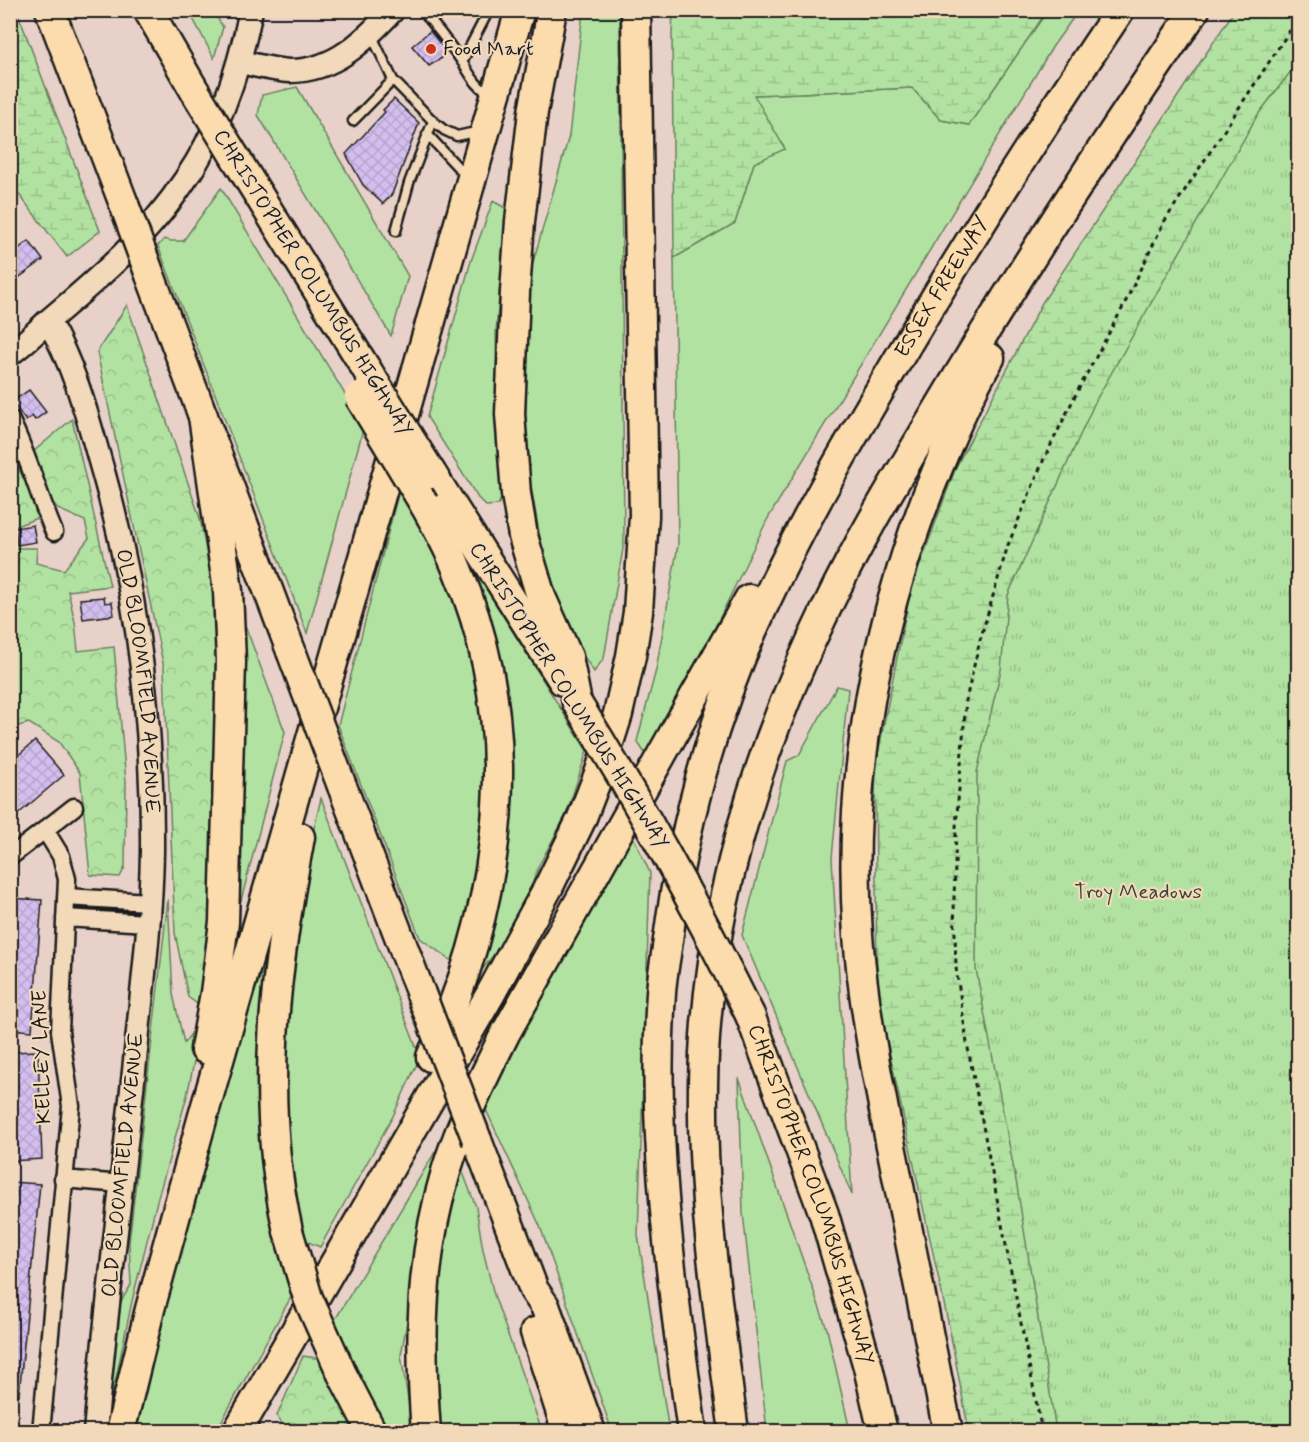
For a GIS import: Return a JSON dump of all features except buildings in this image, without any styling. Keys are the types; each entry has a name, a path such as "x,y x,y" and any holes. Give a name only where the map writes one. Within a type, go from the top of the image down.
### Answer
{"highway":[{"path":"50,10 421,994 534,1290 545,1306 591,1431"},
{"name":"CHRISTOPHER COLUMBUS HIGHWAY","path":"148,10 278,226 281,263 363,383 432,474 644,813 692,901 750,1015 824,1214 868,1367 883,1431"},
{"path":"120,1431 150,1309 203,1116 520,10"},
{"path":"552,10 533,112 520,221 510,414 516,494 523,536 541,597 568,657 577,703"},
{"path":"237,1431 490,995 566,854 600,771 626,684 638,612 644,516 636,10"},
{"name":"ESSEX FREEWAY","path":"692,1431 664,1210 658,1063 661,990 675,891 700,781 723,706 742,656 779,573 831,474 928,309 1026,151 1120,10"},
{"path":"734,1431 709,1211 703,1085 708,998 724,894 763,761 797,671 870,525 973,350 1195,10"},
{"path":"948,1431 876,1073 865,1002 858,934 856,875 857,812 864,739 876,666 890,605 923,504 957,421 1072,196"},
{"path":"363,383 458,570 480,637 495,708 499,760 499,794 494,844 474,940 448,1020 395,1131 398,1155"},
{"path":"203,416 228,591 231,649 226,886 215,993 196,1094 203,1116"},
{"path":"426,1431 421,1363 422,1310 427,1258 436,1206 448,1166 477,1093 505,1034 688,704 758,583 779,573"},
{"path":"301,775 307,804 284,928 271,1071 270,1097 275,1157 288,1231 308,1298 342,1374 372,1431"},
{"path":"534,1290 529,1312 567,1431"}],"street":[{"path":"10,354 113,263 155,220 186,180 210,139 226,100 239,62 251,10"},
{"path":"239,62 279,70 304,70 333,60 354,49 393,10"},
{"name":"OLD BLOOMFIELD AVENUE","path":"48,321 62,344 79,392 111,503 127,574 139,644 148,726 152,832 148,913 122,1184 94,1431"},
{"path":"10,418 20,437 54,532"},
{"path":"10,857 74,807"},
{"name":"KELLEY LANE","path":"41,1431 71,1106 60,1031 67,879 65,866 57,848 45,830"},
{"path":"66,897 148,913"},
{"path":"65,918 148,913"},
{"path":"63,1179 122,1184"}],"lane":[{"path":"421,10 462,62 476,84 495,98"},
{"path":"432,22 438,10"},
{"path":"462,62 489,10"},
{"path":"371,34 393,80 433,121 444,130 457,136 486,129"},
{"path":"353,121 393,80"},
{"path":"396,231 409,183 433,121"},
{"path":"427,134 471,182"}],"path":[{"path":"1042,1431 967,1043 956,968 954,901 956,828 966,700 980,640 1008,544 1024,502 1048,451 1122,309 1164,222 1299,18"}],"green space":[{"path":"11,10 17,11 100,231 67,257 11,184"},
{"path":"673,10 1047,11 969,125 941,120 912,88 754,95 785,149 754,163 735,223 674,258"},
{"path":"189,11 213,11 223,27 214,58"},
{"path":"583,11 620,11 624,543 604,658 594,672 573,640 546,572 525,452 528,280 569,136"},
{"path":"1047,11 1078,11 1053,46 767,520 693,673 646,755 637,741 656,670 678,545 674,258 735,223 754,163 753,95 912,88 941,120 969,125"},
{"name":"Troy Meadows","path":"1234,11 1298,11 1298,1431 969,1432 950,1331 877,995 875,769 910,592 956,467 1042,303"},
{"name":"Troy Meadows","path":"1298,62 1298,1431 1056,1431 1017,1186 976,969 977,772 1001,670 1008,595 1095,402 1257,116"},
{"path":"297,87 408,276 391,336 258,115 262,95"},
{"path":"221,188 364,426 307,633 158,246 164,239 183,241"},
{"path":"493,201 507,209 496,331 497,416 503,494 498,505 486,506 478,498 427,417 471,261"},
{"path":"127,305 200,518 217,609 218,712 213,916 200,1006 188,997 175,933 164,668 97,352"},
{"path":"72,419 110,586 68,591 75,622 78,651 114,647 126,782 125,867 120,877 90,875 80,773 59,742 29,723 11,728 11,528 14,548 37,548 36,563 64,570 89,538 85,521 58,509 44,492 33,452"},
{"path":"16,465 31,491 37,518 11,528 11,469"},
{"path":"401,483 431,537 454,595 476,676 482,717 485,801 482,842 474,893 453,962 420,938 338,725"},
{"path":"455,538 587,751 566,815 538,867 527,900 512,931 475,979 498,874 505,872 511,784"},
{"path":"242,617 285,732 238,912"},
{"path":"837,686 848,689 832,858 852,1195 742,935 787,761 799,755"},
{"path":"321,798 420,1057 393,1116 320,1247 306,1241 288,1168 280,1065 302,881"},
{"path":"631,832 650,873 638,1235 669,1431 612,1431 540,1226 480,1097"},
{"path":"168,899 173,994 184,1043 203,1018 187,1096 132,1301 105,1431 118,1306 131,1285 129,1243"},
{"path":"268,957 295,1290 216,1431 132,1432 154,1338 245,1017"},
{"path":"739,1078 827,1329 850,1431 767,1431 743,1213"},
{"path":"438,1147 401,1355 413,1431 384,1431 332,1325"},
{"path":"459,1162 476,1207 494,1295 542,1431 434,1432 430,1301"},
{"path":"303,1356 322,1359 360,1431 286,1431 277,1416"}],"place":[{"name":"Food Mart","path":"431,49"}]}
